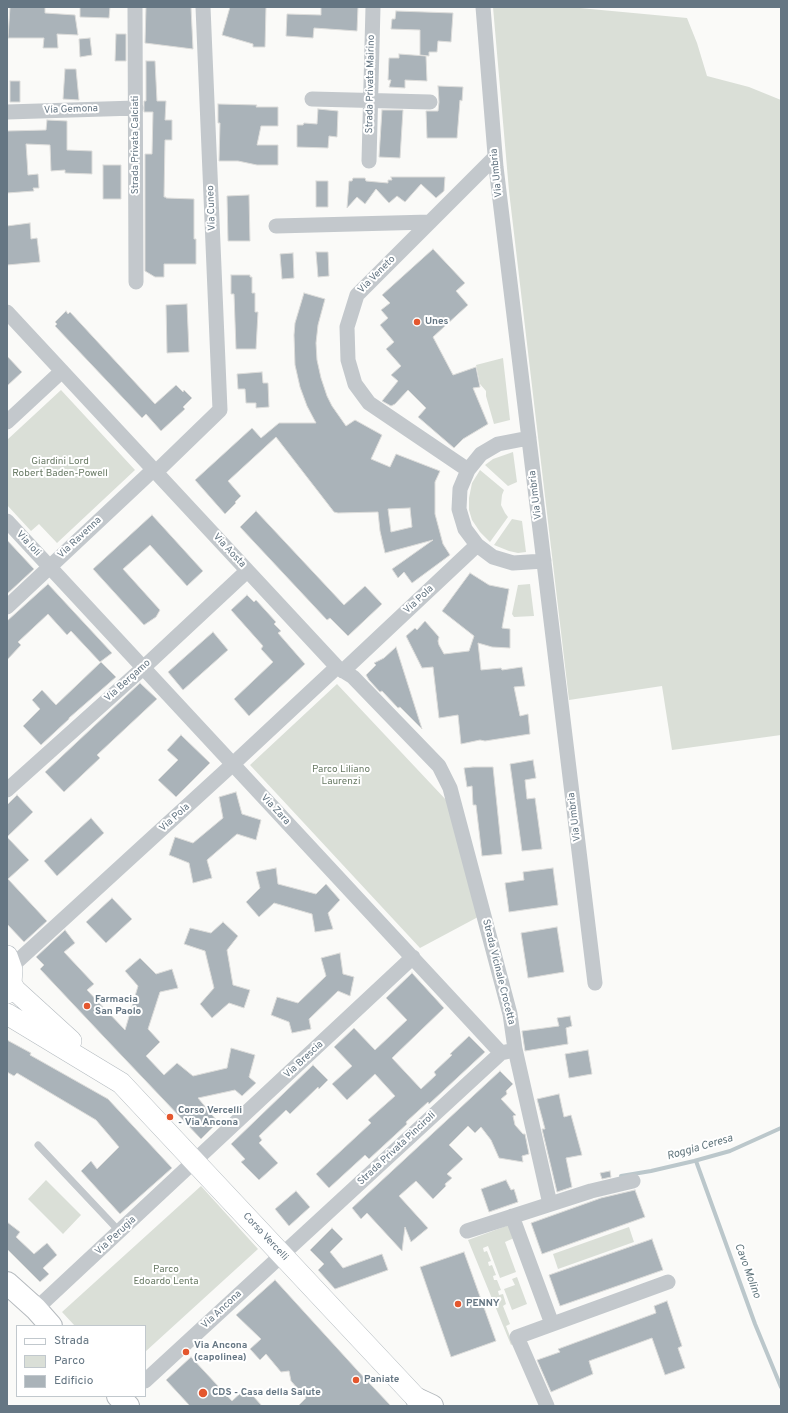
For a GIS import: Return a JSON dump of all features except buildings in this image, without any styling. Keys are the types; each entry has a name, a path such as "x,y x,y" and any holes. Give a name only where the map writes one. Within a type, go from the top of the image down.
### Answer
{"main road":[{"name":"Corso Vercelli","path":"9,975 15,990 19,994 112,1077"},
{"name":"Corso Vercelli","path":"7,1014 121,1083 423,1404"},
{"path":"7,1283 36,1309 50,1325"}],"street":[{"name":"Strada Privata Calciati","path":"135,7 136,282"},
{"name":"Via Cuneo","path":"204,7 220,410"},
{"name":"Strada Privata Mairino","path":"369,161 373,7"},
{"name":"Via Umbria","path":"483,7 495,157 595,983"},
{"path":"312,99 430,102"},
{"name":"Via Gemona","path":"7,112 136,108"},
{"name":"Via Veneto","path":"468,470 368,403 355,384 348,360 347,327 357,295 495,157"},
{"path":"276,226 430,222"},
{"name":"Via Aosta","path":"7,312 340,669 354,676 439,766 450,788"},
{"path":"7,422 62,371"},
{"name":"Via Ravenna","path":"7,607 220,410"},
{"path":"529,438 498,444 481,454 468,470 460,489 460,509 465,529 477,545 493,557 513,563 544,561"},
{"name":"Via Ioli","path":"7,521 50,567"},
{"name":"Via Pola","path":"9,975 234,764 477,545"},
{"name":"Via Zara","path":"50,567 413,957 508,1051"},
{"name":"Via Bergamo","path":"7,790 143,668 247,571"},
{"name":"Strada Vicinale Crocetta","path":"450,788 510,1014 508,1051 550,1204"},
{"name":"Via Brescia","path":"195,1162 413,957"},
{"name":"Strada Privata Pinciroli","path":"282,1255 508,1051"},
{"name":"Via Perugia","path":"36,1309 195,1162"},
{"path":"467,1231 591,1191 633,1180"},
{"path":"512,1216 552,1324"},
{"name":"Via Ancona","path":"146,1380 282,1255"},
{"path":"547,1406 517,1337 668,1282"}],"lane":[{"path":"38,1145 120,1232"}],"green space":[{"path":"493,7 569,7 687,18 697,43 707,76 749,87 781,100 781,735 672,750 662,686 569,700 509,191"},
{"path":"503,358 510,420 494,424 486,391 480,384 476,365"},
{"name":"Giardini Lord Robert Baden-Powell","path":"61,390 135,470 57,543 39,524 31,531 7,505 7,440"},
{"path":"513,452 517,482 508,486 485,465 493,459"},
{"path":"480,470 504,490 501,505 508,517 490,542 480,532 472,520 469,510 469,498 472,483"},
{"path":"512,519 522,521 526,552 518,553 494,545"},
{"path":"530,584 534,616 514,617 512,614 518,585"},
{"name":"Parco Liliano Laurenzi","path":"337,684 448,802 478,917 420,948 250,765"},
{"path":"46,1180 81,1215 63,1234 28,1199"},
{"name":"Parco Edoardo Lenta","path":"201,1186 258,1249 146,1351 146,1325 74,1325 62,1312"},
{"path":"509,1225 514,1238 505,1242 516,1272 500,1278 488,1246 483,1248 484,1252 487,1251 491,1261 488,1262 489,1266 492,1265 496,1275 493,1276 494,1280 497,1280 501,1290 498,1291 499,1295 503,1294 506,1304 503,1306 510,1324 506,1326 513,1344 511,1345 468,1240"},
{"path":"629,1227 634,1242 558,1269 553,1254"},
{"path":"517,1277 527,1304 512,1310 504,1289 515,1285 512,1279"}],"waterway":[{"name":"Roggia Ceresa","path":"621,1176 651,1171 730,1151 781,1128"},
{"name":"Cavo Molino","path":"696,1161 755,1324 781,1387"}],"place":[{"name":"Unes","path":"417,322"},
{"name":"Farmacia San Paolo","path":"87,1006"},
{"name":"Corso Vercelli - Via Ancona","path":"170,1117"},
{"name":"PENNY","path":"458,1304"},
{"name":"Via Ancona (capolinea)","path":"186,1352"},
{"name":"Paniate","path":"356,1380"},
{"name":"CDS - Casa della Salute","path":"203,1393"}]}
